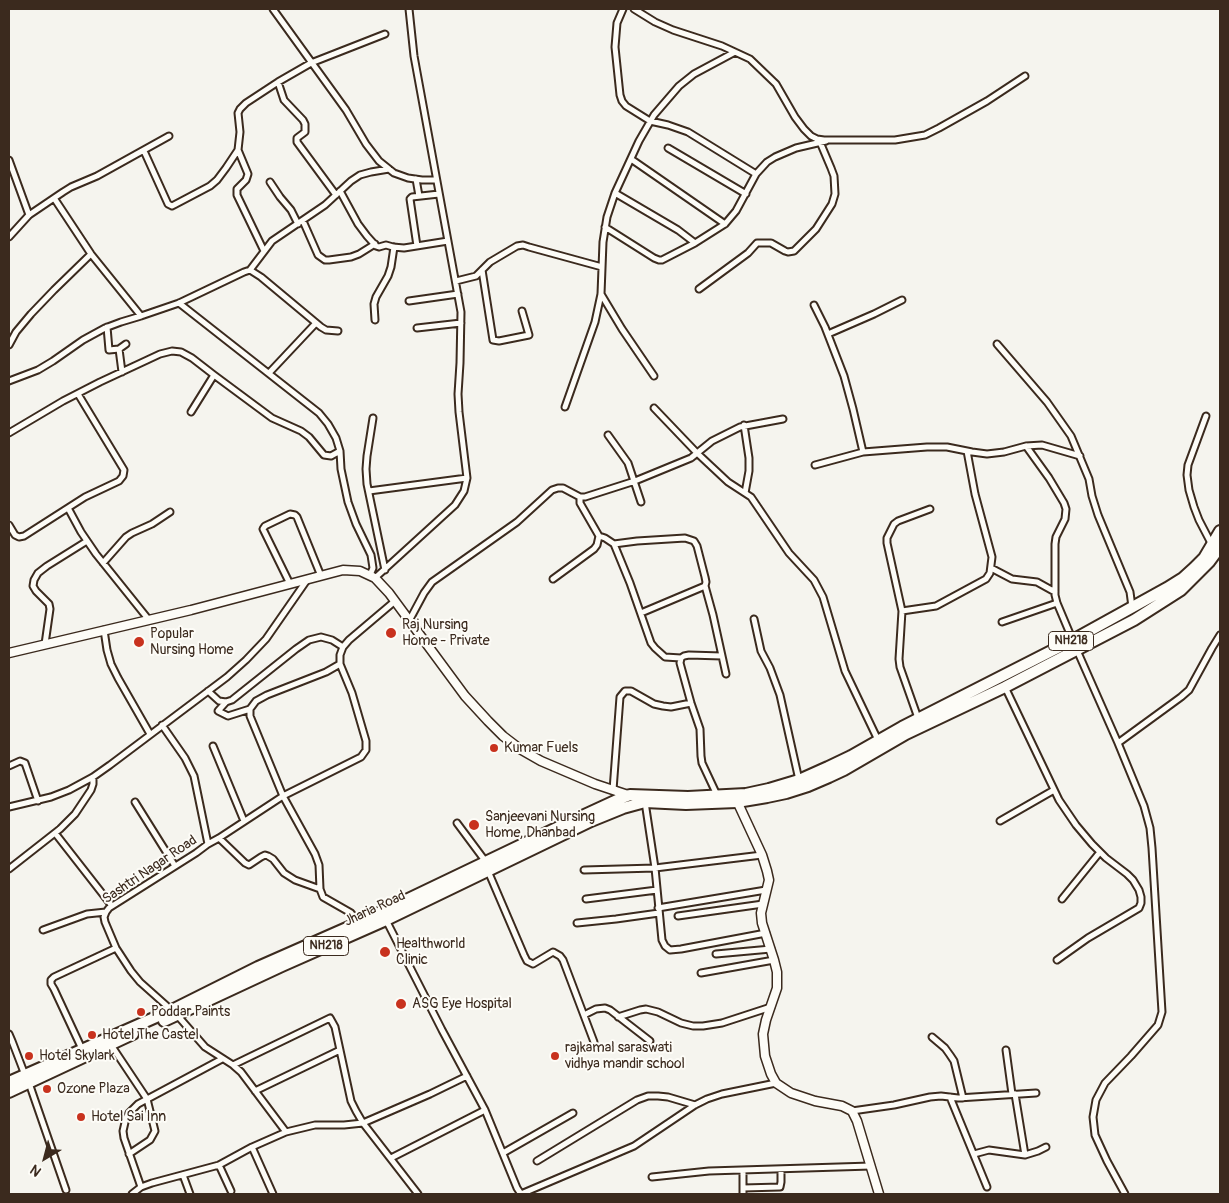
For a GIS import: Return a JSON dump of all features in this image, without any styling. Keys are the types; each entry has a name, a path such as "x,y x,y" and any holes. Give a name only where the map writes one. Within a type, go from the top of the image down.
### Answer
{"highway":[{"name":"NH218","path":"904,730 918,719 1075,645 1134,620 1181,590 1209,562 1220,531"},
{"name":"NH218","path":"645,802 686,804 735,798 768,797 808,786 844,770 904,730 1005,687 1075,645 1183,578 1216,546"},
{"name":"NH218","path":"630,795 688,797 717,795 735,798 799,780 878,741 888,739"},
{"name":"Jharia Road","path":"360,927 386,920 567,823 630,795"},
{"name":"Jharia Road","path":"9,1092 27,1078 82,1049 282,966 487,866 623,808 645,802"},
{"name":"Jharia Road","path":"9,1082 27,1078 110,1044 175,1012"}],"main road":[{"path":"9,653 149,620 343,570 360,571 372,577 389,593 465,696 503,736 520,749 541,761 645,802"},
{"path":"735,798 762,855 769,880 761,913 777,972 777,988 763,1034 765,1056 771,1074 776,1082 791,1093 842,1106 852,1111 857,1121 879,1194"}],"street":[{"path":"273,9 346,110 366,144 379,161 394,173 408,178 436,180"},
{"path":"372,577 385,570 454,505 464,492 467,478 458,394 461,323 458,294 414,56 409,9"},
{"path":"623,9 617,23 615,47 620,95 626,106 650,121 688,132 756,174"},
{"path":"634,9 673,30 722,46 750,59 776,84 795,117 804,129 817,139 895,140 925,135 987,101 1025,76"},
{"path":"144,151 168,204 172,206 200,192 217,180 238,150 240,132 238,113 240,109 256,96 311,63 386,34"},
{"path":"565,407 595,322 601,294 603,242 607,217 615,193 631,159 650,121 679,86 694,74 735,52"},
{"path":"278,82 284,100 305,124 305,132 297,138 296,142 338,193 358,224 375,244 379,247 386,245 404,248 448,241"},
{"path":"9,237 29,215 54,198 169,136"},
{"path":"605,227 658,260 662,260 696,243 725,224 736,211 756,174 767,162 796,148 831,140"},
{"path":"699,289 748,253 757,243 771,244 788,252 794,251 816,228 832,204 835,194 834,176 820,142"},
{"path":"668,148 746,194"},
{"path":"238,150 248,174 246,180 237,189 237,195 264,252"},
{"path":"631,159 725,224"},
{"path":"9,160 29,215"},
{"path":"9,381 38,370 83,340 108,327 179,303 250,270 277,237 325,205 351,181 370,172 390,169"},
{"path":"416,179 419,196"},
{"path":"270,182 300,222 318,255 325,260 351,257 375,244"},
{"path":"615,193 678,230 696,243"},
{"path":"418,246 410,200 412,197 439,194"},
{"path":"54,198 91,254 141,316"},
{"path":"456,281 476,276 490,262 511,249 523,245 602,267"},
{"path":"375,320 374,304 388,276 394,247"},
{"path":"9,345 16,332 31,314 91,254"},
{"path":"250,270 261,276 326,330 338,331"},
{"path":"482,270 493,340 499,341 528,335 522,311"},
{"path":"409,301 458,294"},
{"path":"601,294 654,376"},
{"path":"828,334 902,300"},
{"path":"179,303 319,413 328,424 336,438 340,452 341,469 348,502 373,561 372,577"},
{"path":"814,305 828,334 844,376 863,452"},
{"path":"268,373 316,323"},
{"path":"417,328 461,323"},
{"path":"108,327 109,350 118,349 126,344"},
{"path":"997,344 1052,408 1071,436 1089,479 1098,516 1130,592 1132,608"},
{"path":"118,349 122,372"},
{"path":"9,433 78,394 160,354 172,351 181,352 192,358 272,418 301,431 309,437 324,456 331,456 340,452"},
{"path":"191,412 214,376"},
{"path":"9,525 19,537 24,536 101,488 119,481 123,476 124,470 78,394"},
{"path":"654,408 728,482 751,497 789,553 814,580 823,597 845,671 878,741"},
{"path":"1206,416 1188,465 1187,475 1189,490 1199,520 1216,546"},
{"path":"373,418 367,462 368,491 385,570"},
{"path":"409,621 432,582 517,522 552,490 563,488 586,498 635,481 691,458 712,441 732,430 783,419"},
{"path":"744,426 749,458 745,494"},
{"path":"608,435 628,463 641,502"},
{"path":"815,466 863,452 937,447 987,454 1042,444 1080,456"},
{"path":"1026,446 1049,478 1066,509 1065,519 1056,537 1055,544 1055,592 1057,603 1118,743 1144,806 1150,828 1162,1012 1158,1025 1105,1083 1096,1100 1093,1117 1095,1135 1106,1161 1125,1194"},
{"path":"902,611 936,606 947,602 986,579 990,573 992,557 975,494 968,451"},
{"path":"368,491 467,478"},
{"path":"580,497 580,503 599,536 614,544 651,643 655,648 665,657 681,658 690,655 722,656"},
{"path":"68,508 87,542 149,620"},
{"path":"918,719 900,667 902,611 887,538 894,524 898,521 930,509"},
{"path":"103,563 126,537 152,524 170,512"},
{"path":"290,584 263,529 265,526 290,514 297,517 321,576"},
{"path":"553,579 594,549 599,536"},
{"path":"614,544 685,538 692,540 697,546 705,576 705,586 726,674"},
{"path":"45,644 50,609 49,604 33,586 34,580 47,566 87,542"},
{"path":"991,568 1012,579 1036,582 1055,592"},
{"path":"9,800 10,807 38,801 69,790 110,765 227,677 246,660 266,639 307,580"},
{"path":"641,613 705,586"},
{"path":"343,647 332,640 321,637 309,640 232,700 226,702 218,711 228,716 250,709 256,701 267,695 311,679 340,664 340,654 349,640 395,601"},
{"path":"1002,622 1057,603"},
{"path":"754,619 761,651 770,668 780,695 799,780"},
{"path":"104,630 107,650 118,678 150,734"},
{"path":"1118,743 1189,690 1220,635"},
{"path":"681,658 680,663 700,729 702,763 717,795"},
{"name":"Sashtri Nagar Road","path":"286,1132 241,1072 205,1047 175,1012 135,977 116,948 104,917 112,906 283,796 361,757 366,750 366,741 352,693 340,664"},
{"path":"1005,687 1059,800 1076,825 1100,852 1133,880 1141,897 1139,908 1088,938 1058,960"},
{"path":"208,691 219,700 226,702"},
{"path":"613,790 620,697 625,691 631,691 654,704 663,706 672,707 691,703"},
{"path":"250,709 250,716 283,796 315,854 323,897 351,913 360,927"},
{"path":"162,725 185,758 194,776 208,844"},
{"path":"213,746 244,821"},
{"path":"9,766 20,761 25,763 38,801"},
{"path":"9,869 55,833 75,814 87,798 93,784 93,776"},
{"path":"1000,821 1054,790"},
{"path":"135,802 174,866"},
{"path":"645,802 662,940 665,946 670,950 682,950 766,933"},
{"path":"457,823 487,866 529,963 533,964 553,952 563,960 594,1042"},
{"path":"55,833 112,906"},
{"path":"219,838 245,864 249,865 265,855 268,856 295,880 320,889"},
{"path":"1062,898 1100,852"},
{"path":"584,870 654,868 762,855"},
{"path":"586,899 657,890"},
{"path":"577,923 616,919 766,890"},
{"path":"678,916 763,904"},
{"path":"43,930 86,914 106,912"},
{"path":"386,920 485,1110 521,1194 634,1146 707,1099 776,1082"},
{"path":"82,1049 51,984 51,980 116,948"},
{"path":"716,954 771,950"},
{"path":"701,973 774,960"},
{"path":"618,1017 646,1009 658,1012 681,1023 703,1026 722,1023 771,1007"},
{"path":"584,1015 596,1009 605,1008 650,1041"},
{"path":"233,1065 330,1018 335,1027 351,1101 362,1123 418,1194"},
{"path":"9,1034 27,1078 66,1190"},
{"path":"932,1037 945,1048 954,1061 963,1098"},
{"path":"110,1044 147,1099 154,1131 150,1140 129,1154"},
{"path":"255,1091 340,1050"},
{"path":"1006,1050 1025,1155"},
{"path":"141,1187 124,1138 126,1118 133,1108 147,1099 222,1059"},
{"path":"132,1194 141,1187 218,1165 286,1132 315,1125 362,1123 467,1076"},
{"path":"852,1111 894,1105 930,1097 963,1098 1036,1093"},
{"path":"536,1161 637,1100 648,1096 668,1097 695,1105"},
{"path":"950,1098 987,1187"},
{"path":"390,1158 485,1110"},
{"path":"503,1153 573,1113"},
{"path":"252,1147 273,1194"},
{"path":"974,1154 990,1150 1025,1155 1046,1147"},
{"path":"218,1165 231,1191"},
{"path":"652,1177 743,1170 871,1166"},
{"path":"743,1188 780,1187 781,1169"},
{"path":"743,1170 743,1194"},
{"path":"183,1175 190,1194"}],"place":[{"name":"Raj Nursing Home - Private","path":"391,633"},
{"name":"Popular Nursing Home","path":"139,642"},
{"name":"Kumar Fuels","path":"494,748"},
{"name":"Sanjeevani Nursing Home, Dhanbad","path":"474,825"},
{"name":"Healthworld Clinic","path":"385,952"},
{"name":"ASG Eye Hospital","path":"401,1004"},
{"name":"Poddar Paints","path":"141,1012"},
{"name":"Hotel The Castel","path":"92,1035"},
{"name":"Hotel Skylark","path":"29,1056"},
{"name":"rajkamal saraswati vidhya mandir school","path":"555,1056"},
{"name":"Ozone Plaza","path":"47,1089"},
{"name":"Hotel Sai Inn","path":"81,1117"}]}
